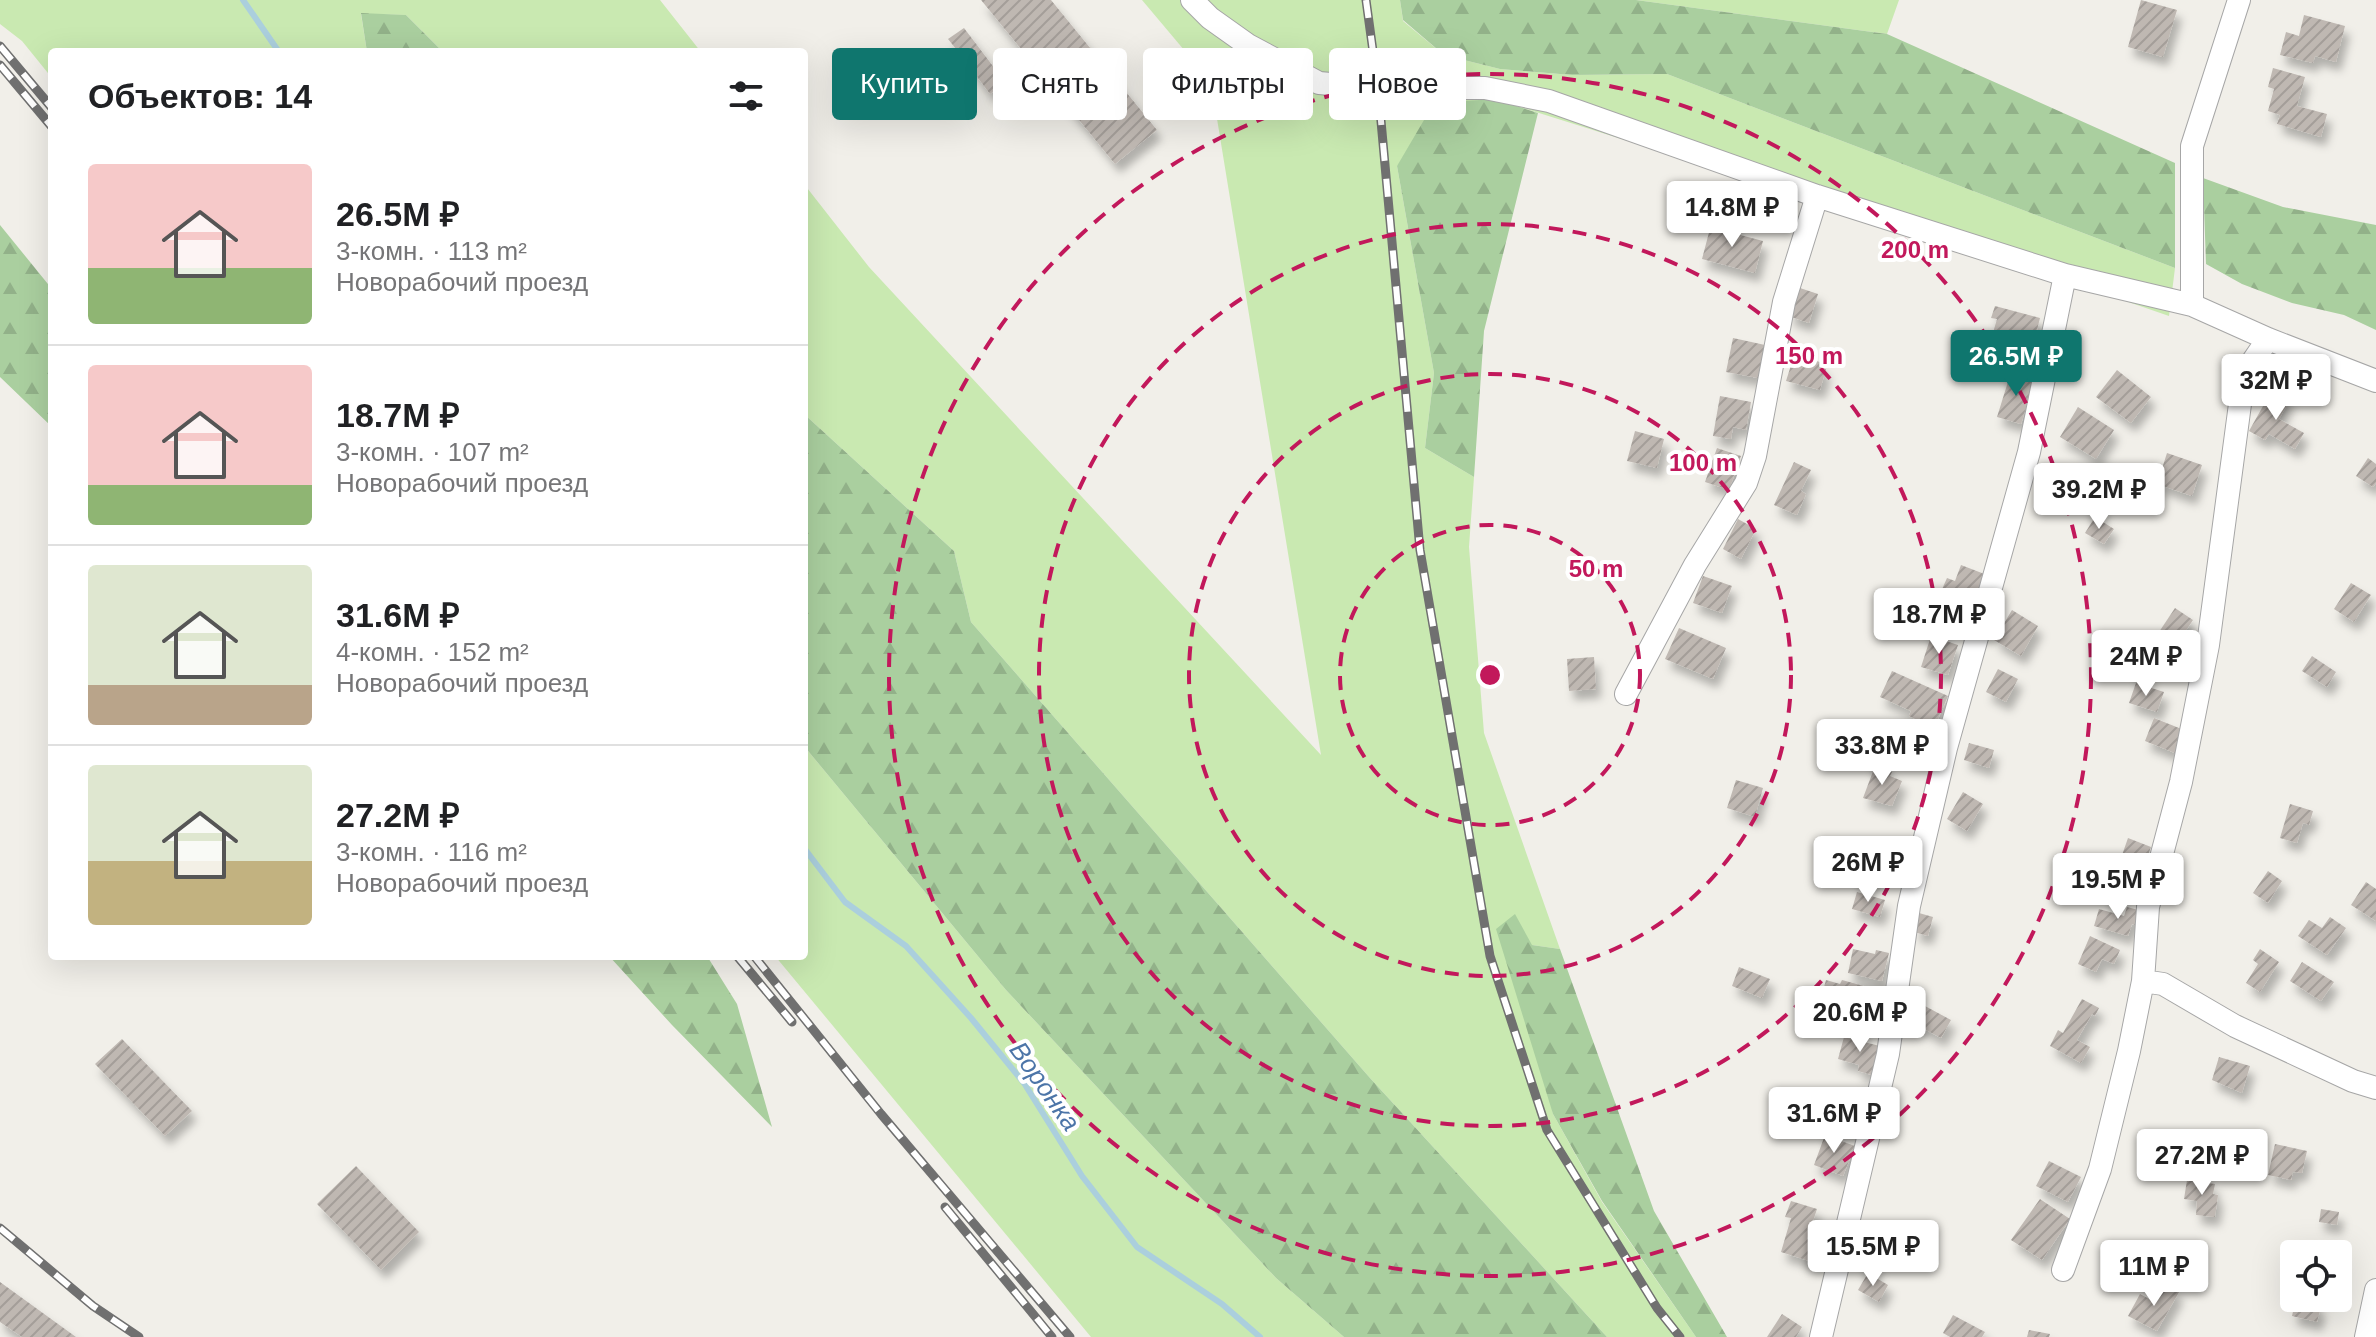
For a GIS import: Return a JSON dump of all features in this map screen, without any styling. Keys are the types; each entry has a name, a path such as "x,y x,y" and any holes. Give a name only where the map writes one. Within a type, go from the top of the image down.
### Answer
{"street":[{"path":"1192,0 1210,18 1248,45 1319,83 1374,88 1485,88 1549,101 1817,196 2065,275 2192,305 2268,339 2376,381"},
{"path":"2192,305 2192,146 2239,0"},
{"path":"1626,694 1695,565 1746,483 1755,456 1784,302 1817,196"},
{"path":"1821,1337 1888,1054 1901,949 1912,891 1946,748 2029,452 2065,275"},
{"path":"2063,1270 2100,1169 2127,1062 2143,981 2148,907 2181,782 2208,645 2244,374 2268,339"},
{"path":"2143,981 2163,984 2235,1026 2353,1081 2376,1088"},
{"path":"2366,1337 2376,1290"}],"green space":[{"path":"0,0 660,0 698,48 439,48 406,15 361,14 366,48 48,48 48,73 22,41 0,24"},
{"path":"1142,0 1400,0 1403,21 1436,48 1329,48 1329,120 1464,120 1397,166 1434,373 1425,448 1474,477 1469,547 1484,733 1560,949 1532,945 1553,1114 1602,1202 1696,1337 1607,1337 1370,1078 971,622 954,551 808,418 808,189 869,267 1321,755 1217,120 1313,120 1313,48 1182,48"},
{"path":"1400,0 1636,0 1887,34 2175,163 2175,268 1667,74 1572,75 1500,69 1466,60 1466,48 1436,48 1403,20"},
{"path":"1636,0 1899,0 1887,34"},
{"path":"361,13 406,15 439,48 366,48"},
{"path":"1466,60 1500,69 1572,75 1667,74 2175,268 2169,316 2030,268 1495,99 1466,119"},
{"path":"1495,99 1538,113 1484,331 1474,477 1425,448 1434,373 1397,166 1424,120 1466,120 1466,101"},
{"path":"2203,178 2283,207 2376,225 2376,330 2344,315 2292,303 2242,284 2206,264"},
{"path":"0,225 48,284 48,423 0,377"},
{"path":"808,418 954,551 971,622 1370,1078 1607,1337 1344,1337 1276,1278 1006,990 808,751"},
{"path":"808,751 1006,990 1276,1278 1344,1337 1091,1337 778,960 808,960"},
{"path":"1515,914 1532,945 1560,949 1654,1211 1727,1337 1696,1337 1602,1201 1553,1114 1496,929"},
{"path":"613,960 710,960 737,1004 772,1127"}],"building":[{"path":"981,0 1051,0 1090,48 1020,48"},
{"path":"2141,0 2177,10 2163,57 2128,47"},
{"path":"2304,15 2345,26 2336,62 2315,56 2313,63 2280,55 2286,32 2299,36"},
{"path":"964,28 993,66 993,92 990,94 977,77 977,48 955,48 948,39"},
{"path":"2273,68 2305,77 2297,106 2327,114 2321,137 2277,124 2280,115 2268,111 2274,89 2268,87"},
{"path":"1127,93 1143,113 1143,120 1149,120 1157,130 1115,164 1079,120 1127,120"},
{"path":"1712,221 1731,226 1729,232 1763,241 1755,273 1702,259"},
{"path":"1797,287 1818,294 1809,323 1788,316"},
{"path":"1995,306 2040,318 2033,346 1992,336 1997,319 1991,318"},
{"path":"1733,338 1765,345 1758,378 1726,372"},
{"path":"1793,359 1807,363 1809,359 1820,362 1819,367 1826,369 1820,390 1786,381"},
{"path":"2117,370 2151,397 2131,423 2096,397"},
{"path":"2011,372 2035,379 2021,424 1997,417"},
{"path":"2272,390 2290,400 2279,419 2304,433 2295,449 2269,434 2265,440 2249,431"},
{"path":"1720,396 1751,402 1746,430 1733,427 1731,439 1713,436"},
{"path":"2078,407 2114,430 2096,459 2060,437"},
{"path":"1635,431 1664,439 1657,468 1627,461"},
{"path":"1717,448 1741,456 1729,490 1705,482"},
{"path":"2167,453 2202,465 2192,496 2157,484"},
{"path":"2368,458 2376,464 2376,483 2373,487 2356,476"},
{"path":"1794,462 1811,470 1801,491 1806,494 1797,515 1774,505"},
{"path":"2095,517 2114,529 2104,544 2085,533"},
{"path":"1738,519 1756,529 1741,559 1723,549"},
{"path":"1961,565 1987,575 1973,610 1939,596 1947,578 1955,581"},
{"path":"1703,576 1732,586 1722,613 1693,603"},
{"path":"2351,583 2371,595 2354,622 2334,609"},
{"path":"2175,608 2193,620 2175,647 2157,635"},
{"path":"2012,610 2038,626 2021,656 1994,640"},
{"path":"1679,628 1726,648 1713,679 1665,659"},
{"path":"1931,636 1958,645 1948,675 1921,667"},
{"path":"2312,656 2336,672 2327,687 2302,671"},
{"path":"1594,657 1596,689 1569,691 1567,659"},
{"path":"1998,669 2018,679 2006,702 1986,692"},
{"path":"1892,671 1948,696 1934,728 1909,716 1911,711 1880,697"},
{"path":"2136,683 2164,692 2157,712 2129,703"},
{"path":"2154,718 2184,730 2175,753 2145,741"},
{"path":"1969,743 1994,750 1989,768 1964,760"},
{"path":"1875,766 1892,772 1890,776 1902,781 1892,806 1863,798"},
{"path":"1736,780 1763,788 1755,817 1727,808"},
{"path":"1963,792 1983,804 1967,831 1947,819"},
{"path":"2290,804 2313,811 2309,825 2303,823 2297,843 2280,838"},
{"path":"2128,838 2151,847 2137,886 2114,878"},
{"path":"1850,841 1884,853 1875,880 1841,868"},
{"path":"2268,871 2282,881 2268,903 2253,893"},
{"path":"2366,882 2376,889 2376,921 2351,905"},
{"path":"1857,892 1885,900 1880,917 1852,909"},
{"path":"2127,907 2142,911 2138,926 2132,924 2128,936 2094,926 2099,909 2124,916"},
{"path":"1919,913 1933,917 1928,936 1914,932"},
{"path":"2330,917 2346,928 2327,955 2298,936 2309,920 2322,928"},
{"path":"2090,936 2120,950 2114,964 2102,959 2096,972 2078,964"},
{"path":"1853,949 1875,954 1876,950 1889,953 1882,981 1848,973"},
{"path":"2260,949 2279,962 2260,992 2246,983 2258,964 2253,960"},
{"path":"2302,962 2334,982 2321,1001 2290,981"},
{"path":"1739,967 1770,979 1762,998 1732,986"},
{"path":"1826,980 1840,984 1842,980 1864,986 1862,991 1873,994 1866,1021 1858,1018 1855,1030 1835,1024 1837,1015 1818,1009"},
{"path":"2082,999 2099,1008 2077,1040 2090,1047 2081,1063 2050,1046 2058,1030 2063,1033"},
{"path":"1925,1006 1951,1020 1941,1038 1915,1024"},
{"path":"1844,1037 1880,1046 1872,1075 1858,1071 1859,1065 1838,1059"},
{"path":"122,1039 192,1111 165,1136 95,1064"},
{"path":"2219,1057 2250,1066 2242,1093 2212,1080"},
{"path":"1835,1098 1862,1106 1853,1133 1827,1125"},
{"path":"1825,1135 1855,1146 1843,1176 1814,1165"},
{"path":"2275,1144 2307,1151 2302,1173 2293,1172 2291,1180 2268,1175"},
{"path":"2049,1161 2081,1177 2068,1202 2036,1186"},
{"path":"356,1166 419,1232 381,1270 317,1204"},
{"path":"2187,1180 2215,1184 2213,1194 2218,1195 2215,1217 2196,1215 2197,1201 2184,1199"},
{"path":"2040,1199 2070,1219 2042,1260 2011,1240"},
{"path":"1791,1201 1817,1209 1807,1239 1815,1242 1809,1261 1781,1252 1791,1218 1785,1217"},
{"path":"2321,1209 2339,1212 2337,1225 2319,1222"},
{"path":"1868,1273 1888,1285 1879,1302 1858,1290"},
{"path":"0,1282 76,1337 22,1337 0,1322"},
{"path":"2163,1283 2179,1292 2157,1331 2128,1316 2140,1294 2153,1301"},
{"path":"2293,1312 2320,1312 2317,1322 2292,1316"},
{"path":"1782,1314 1802,1327 1796,1337 1767,1337"},
{"path":"1953,1315 1985,1332 1982,1337 1950,1337 1943,1333"},
{"path":"2029,1330 2050,1334 2049,1337 2027,1337"}],"waterway":[{"name":"Воронка","path":"243,0 276,48"},
{"name":"Воронка","path":"808,853 845,902 906,946 971,1018 1024,1083 1082,1176 1137,1247 1222,1304 1260,1337"}],"railway":[{"path":"1366,0 1378,88 1420,550 1490,956 1547,1130 1657,1308 1680,1337"},
{"path":"0,46 48,103"},
{"path":"0,65 48,122"},
{"path":"740,960 792,1022"},
{"path":"757,960 881,1114 1070,1337"},
{"path":"945,1207 1052,1337"},
{"path":"0,1228 93,1306 139,1337"}]}
